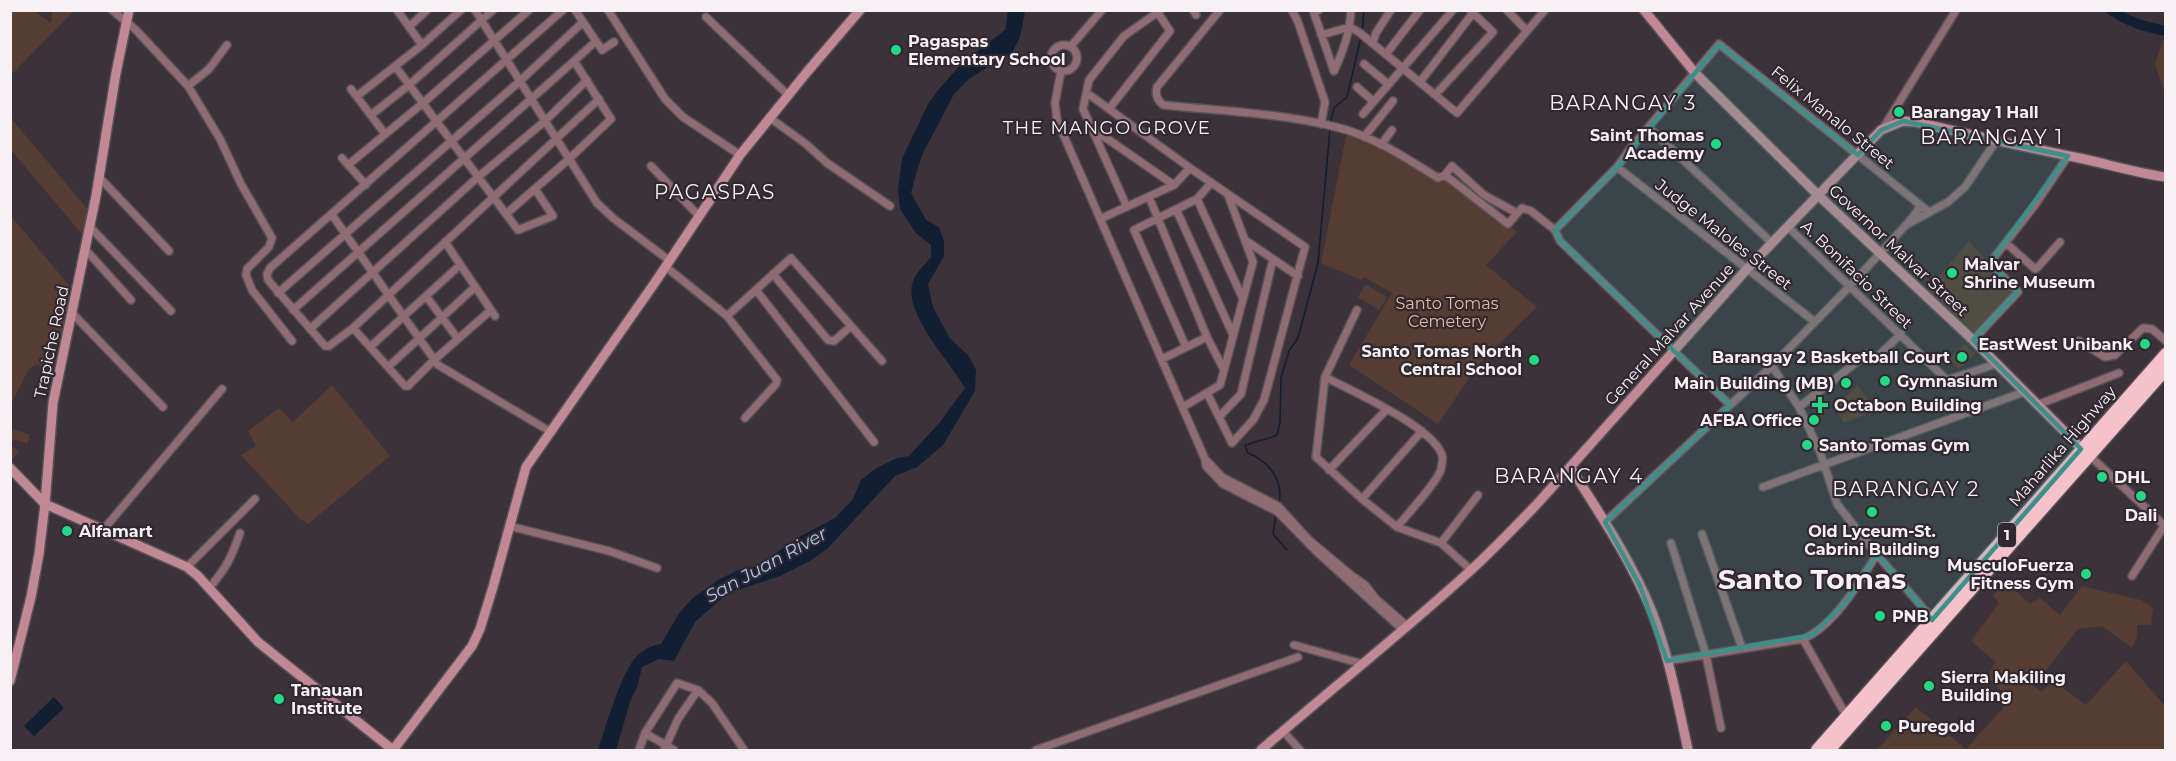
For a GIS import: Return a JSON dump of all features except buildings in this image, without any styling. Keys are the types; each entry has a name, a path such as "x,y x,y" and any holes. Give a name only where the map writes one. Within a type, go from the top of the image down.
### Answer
{"highway":[{"name":"Maharlika Highway","path":"2086,453 2166,354"},
{"name":"Maharlika Highway","path":"1829,750 1936,623 2086,453 2166,369"},
{"name":"Maharlika Highway","path":"1817,750 1936,623"}],"main road":[{"name":"Trapiche Road","path":"10,681 31,597 45,504 53,403 90,227 129,10"},
{"path":"10,468 45,504 187,567 209,588 252,638 393,750 472,646 480,629 526,467 668,264 740,155 860,10"},
{"name":"Governor Malvar Street","path":"1644,10 1695,73 1819,196 1973,340 2086,453"},
{"path":"1881,130 1903,122 1916,122 2166,177"},
{"name":"General Malvar Avenue","path":"1261,750 1471,570 1538,503 1747,269 1881,130"},
{"path":"1570,467 1624,552 1652,614 1667,661 1689,750"}],"street":[{"path":"112,10 127,21 188,86 220,139 241,184 270,232 272,241 248,269 246,275 252,290 292,341"},
{"path":"397,10 422,45"},
{"path":"409,27 427,10"},
{"path":"357,96 422,45 461,10"},
{"path":"475,10 597,203 728,316 777,380 776,384 745,418"},
{"path":"371,115 409,85 493,10"},
{"path":"348,165 529,10"},
{"path":"563,10 270,268 267,274 268,280 327,346 353,328 599,99"},
{"path":"575,10 602,50 614,42"},
{"path":"608,10 665,99 683,117 740,155"},
{"path":"1071,46 1102,10"},
{"path":"1220,10 1157,87 1155,93 1163,105 1292,119 1337,127 1381,145 1438,178 1445,175 1452,166 1484,195 1516,213"},
{"path":"1292,10 1325,102 1321,124"},
{"path":"1316,11 1321,35 1334,71 1343,52 1350,27 1351,10"},
{"path":"1373,42 1391,10"},
{"path":"1386,54 1420,10"},
{"path":"1363,114 1453,10"},
{"path":"1321,35 1350,27 1363,34 1457,113 1545,10"},
{"path":"1509,11 1527,31"},
{"path":"1109,109 1170,31 1160,12 1124,36 1089,80 1083,109 1127,207"},
{"path":"1420,82 1472,12 1492,32 1435,95"},
{"path":"1881,130 1955,12"},
{"path":"706,17 788,95"},
{"path":"278,293 520,81 583,22"},
{"path":"293,310 596,41"},
{"name":"Felix Manalo Street","path":"1695,73 1719,44 1929,212"},
{"path":"188,86 209,69 227,45"},
{"path":"1061,45 1071,46 1077,55 1077,60 1071,69 1061,71 1053,65 1052,55 1061,45"},
{"path":"506,214 611,119 574,61"},
{"path":"1364,64 1388,84"},
{"path":"395,66 518,230 553,216 536,189"},
{"path":"1061,71 1055,103 1057,120 1205,459 1222,477 1278,506 1309,540 1365,585 1405,628"},
{"path":"1555,230 1617,167 1695,73"},
{"path":"310,329 478,177 545,121 587,80"},
{"path":"1357,87 1373,101"},
{"path":"351,89 385,134"},
{"path":"1087,93 1227,195 1305,247 1264,400 1253,420 1232,443 1207,393"},
{"path":"1365,137 1393,101"},
{"path":"770,118 806,144 827,163 890,206"},
{"path":"1649,128 1772,243"},
{"path":"1381,145 1392,130"},
{"path":"1093,131 1174,185"},
{"path":"1906,225 1948,202 1965,187 1996,141"},
{"path":"1973,340 2018,291 1992,265 1993,259 2035,205 2068,156"},
{"path":"342,158 366,185"},
{"path":"651,166 699,216"},
{"name":"Judge Maloles Street","path":"1617,167 1815,322"},
{"path":"1100,219 1174,185 1190,168"},
{"path":"1445,175 1508,224 1522,208 1531,211 1555,230 1560,241 1730,405"},
{"path":"99,177 169,251"},
{"path":"1186,347 1134,230 1197,199 1211,183"},
{"path":"1183,407 1220,385 1252,262 1227,195"},
{"path":"1149,197 1207,337 1224,370"},
{"path":"1197,199 1243,299"},
{"path":"1605,522 1772,366 1880,254 1921,206"},
{"path":"1176,209 1233,336"},
{"path":"332,215 438,365 551,432"},
{"path":"90,227 171,311"},
{"name":"A. Bonifacio Street","path":"1788,227 1947,380 1996,364"},
{"path":"1245,240 1298,276"},
{"path":"353,328 405,386 408,386 458,339 493,313 445,242"},
{"path":"2006,243 2035,269 2060,242"},
{"path":"85,249 131,300"},
{"path":"1250,254 1259,250"},
{"path":"728,316 791,258 882,361"},
{"path":"1219,417 1241,394 1273,259"},
{"path":"370,347 460,265"},
{"path":"773,274 828,340 834,341 851,326"},
{"path":"388,367 475,287"},
{"path":"756,290 874,442"},
{"path":"426,296 458,339"},
{"path":"1357,310 1325,376 1316,457 1397,527 1441,543 1471,570"},
{"path":"72,313 163,407"},
{"path":"2079,341 2105,357 2115,355 2143,328 2152,329 2166,341"},
{"path":"1799,407 1867,354 1874,360 1901,334"},
{"path":"1162,359 1207,337"},
{"path":"1772,366 1799,407 1826,464 1837,504 1936,623"},
{"path":"2037,405 2119,373"},
{"path":"1325,376 1387,409 1422,431 1433,441 1443,456 1441,472 1397,527"},
{"path":"103,530 222,389"},
{"path":"1763,487 2024,392"},
{"path":"1329,470 1387,409"},
{"path":"1362,499 1422,431"},
{"path":"2086,453 2165,527 2132,576"},
{"path":"1441,543 1478,495"},
{"path":"187,567 255,499"},
{"path":"509,526 609,551 657,568"},
{"path":"209,588 224,572 240,533"},
{"path":"1702,534 1742,648"},
{"path":"1671,543 1706,655 1721,728"},
{"path":"1667,661 1803,639 1813,635 1849,599 1877,554"},
{"path":"1803,639 1847,717"},
{"path":"1294,645 1363,664"},
{"path":"1036,750 1298,657"},
{"path":"639,750 645,733 677,683 698,690 712,703 744,750"},
{"path":"664,748 678,719 698,690"},
{"path":"1283,731 1300,750"},
{"path":"645,733 664,748 674,750"}],"highlighted area":[{"path":"1719,44 1858,155 1881,130 1903,121 2068,156 1990,263 2018,292 1973,340 2081,449 1932,620 1877,554 1849,599 1813,635 1667,661 1640,586 1605,522 1730,405 1560,241 1555,230 1617,167"}],"green space":[{"path":"11,10 34,11 51,23 52,11 74,11 11,75"},
{"path":"2165,35 2165,93 2155,64"},
{"path":"10,117 89,211 87,240 11,150"},
{"name":"Santo Tomas Cemetery","path":"1347,131 1382,145 1442,183 1448,176 1475,201 1517,232 1486,265 1537,307 1472,371 1438,424 1349,365 1392,293 1364,277 1361,280 1321,263"},
{"path":"11,216 74,291 62,346 53,341 44,359 50,363 47,369 37,364 29,369 11,404"},
{"path":"1969,241 2015,293 1976,334 1928,289"},
{"path":"1366,284 1387,297 1379,310 1358,297"},
{"name":"Barangay 2 Basketball Court","path":"1965,344 1975,354 1959,369 1949,359"},
{"path":"332,385 390,456 308,524 300,519 241,455 256,446 248,431 279,408 293,422"},
{"path":"1858,386 1876,410 1844,423 1833,406"},
{"path":"10,428 30,435 27,444 14,439 11,445 19,451 11,461"},
{"path":"2006,582 2030,604 2040,598 2060,615 2082,586 2141,600 2153,608 2151,625 2137,625 2137,637 2132,648 2102,626 2078,629 2034,686 2042,692 2052,680 2086,705 2126,661 2165,706 2165,750 1877,750 1916,707 1966,749 2011,699 1986,677 1996,662 1971,641 1999,603 1993,595"}],"water":[{"path":"1008,11 1025,11 1020,37 1013,51 969,79 954,94 924,151 911,193 926,220 939,227 944,241 944,256 928,284 933,307 950,339 968,355 976,370 975,391 943,445 917,467 895,476 828,548 810,561 780,576 728,593 695,622 674,661 659,659 642,667 616,750 598,750 614,700 631,663 645,650 661,644 680,612 693,598 718,580 738,570 757,566 801,536 835,518 853,499 861,480 875,469 897,458 909,456 940,422 965,388 929,335 914,305 911,292 914,279 931,257 931,245 916,233 900,209 898,190 902,159 928,104 963,62 1005,30"},
{"path":"54,697 64,708 34,736 24,726"}],"waterway":[{"path":"1362,33 1364,10"},
{"name":"San Juan River","path":"2111,10 2137,24 2166,31"},
{"path":"1331,121 1334,108 1347,97 1361,37"},
{"path":"1279,504 1279,487 1273,473 1262,461 1248,453 1245,446 1277,435 1280,423 1281,378 1289,351 1298,338 1318,263 1330,129"},
{"path":"1276,514 1273,534 1287,550"}],"place":[{"name":"Pagaspas Elementary School","path":"896,50"},
{"name":"Barangay 1 Hall","path":"1899,112"},
{"name":"Saint Thomas Academy","path":"1716,144"},
{"name":"Malvar Shrine Museum","path":"1952,273"},
{"name":"EastWest Unibank","path":"2145,344"},
{"name":"Barangay 2 Basketball Court","path":"1962,357"},
{"name":"Santo Tomas North Central School","path":"1534,360"},
{"name":"Gymnasium","path":"1885,381"},
{"name":"Main Building (MB)","path":"1846,383"},
{"name":"Octabon Building","path":"1820,405"},
{"name":"AFBA Office","path":"1814,420"},
{"name":"Santo Tomas Gym","path":"1807,445"},
{"name":"DHL","path":"2102,477"},
{"name":"Dali","path":"2141,496"},
{"name":"Old Lyceum-St. Cabrini Building","path":"1872,512"},
{"name":"Alfamart","path":"67,531"},
{"name":"MusculoFuerza Fitness Gym","path":"2086,574"},
{"name":"PNB","path":"1880,616"},
{"name":"Sierra Makiling Building","path":"1929,686"},
{"name":"Tanauan Institute","path":"279,699"},
{"name":"Puregold","path":"1886,726"}],"district":[{"name":"BARANGAY 3","path":"1623,103"},
{"name":"THE MANGO GROVE","path":"1107,128"},
{"name":"BARANGAY 1","path":"1992,137"},
{"name":"PAGASPAS","path":"715,192"},
{"name":"BARANGAY 4","path":"1569,476"},
{"name":"BARANGAY 2","path":"1906,489"},
{"name":"Santo Tomas","path":"1812,579"}]}
